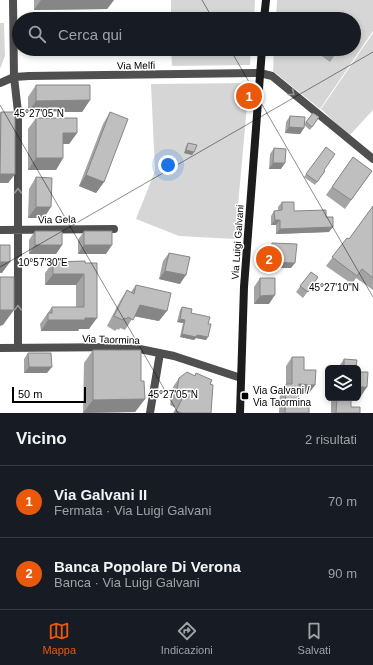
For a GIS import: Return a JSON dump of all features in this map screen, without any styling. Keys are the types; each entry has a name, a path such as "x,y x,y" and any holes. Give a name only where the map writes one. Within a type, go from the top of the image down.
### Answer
{"street":[{"path":"13,0 13,12"},
{"path":"265,12 266,0"},
{"path":"14,56 14,77 18,112 18,347"},
{"name":"Via Luigi Galvani","path":"240,413 244,287 261,56"},
{"path":"260,73 272,76 373,158"},
{"name":"Via Melfi","path":"0,82 14,77 29,76 260,73"},
{"name":"Via Gela","path":"0,230 114,229"},
{"name":"Via Taormina","path":"0,348 130,347 174,356 241,378"},
{"path":"150,413 160,353"}],"shaded area":[{"path":"171,0 255,0 254,12 171,12"},
{"path":"277,0 373,0 373,31 361,49 361,12 276,12"},
{"path":"0,23 4,23 5,56 0,69"},
{"path":"373,33 373,110 349,136 321,109 357,56 361,56 361,51"},
{"path":"171,56 251,56 250,65 172,66"},
{"path":"274,56 356,56 320,109 273,71"},
{"path":"249,83 235,239 179,236 136,219 155,171 151,84"}],"building":[{"path":"36,85 90,85 90,100 36,101"},
{"path":"1,112 15,112 15,174 0,174"},
{"path":"110,112 128,119 104,182 86,175"},
{"path":"313,113 319,117 312,127 306,122"},
{"path":"290,116 305,117 304,128 289,127"},
{"path":"36,118 77,118 77,133 63,133 63,158 36,158"},
{"path":"188,143 197,145 194,152 186,150"},
{"path":"326,147 335,154 317,182 306,174"},
{"path":"274,148 286,149 285,163 273,163"},
{"path":"353,157 372,171 351,200 332,187"},
{"path":"36,177 52,178 51,207 36,207"},
{"path":"282,202 294,202 294,211 326,210 326,217 333,217 333,227 280,229 280,220 275,220 274,211 282,210"},
{"path":"373,206 373,278 362,269 357,276 332,257 347,238 349,239"},
{"path":"35,231 62,231 62,245 35,245"},
{"path":"84,231 112,231 112,245 84,245"},
{"path":"272,243 297,244 295,263 272,262"},
{"path":"0,245 10,245 10,262 0,262"},
{"path":"169,253 190,257 186,275 165,271"},
{"path":"85,261 85,263 97,263 97,318 85,318 85,320 48,320 48,313 52,313 52,307 84,307 84,274 53,274 53,262"},
{"path":"311,272 318,277 308,292 300,286"},
{"path":"0,277 14,277 14,310 0,310"},
{"path":"260,278 275,278 275,295 260,296"},
{"path":"136,285 171,293 167,311 140,305 133,320 128,317 126,319 124,318 123,320 114,316 127,290 134,294"},
{"path":"182,307 192,309 191,313 210,317 208,324 211,324 208,337 197,335 196,337 182,334 185,320 180,319"},
{"path":"93,350 141,350 141,381 144,381 145,399 93,400"},
{"path":"28,353 51,353 52,367 29,367"},
{"path":"292,357 304,357 304,370 316,370 315,385 299,384 298,405 309,406 309,413 285,413 286,384 292,384"},
{"path":"344,359 357,360 356,365 344,365"},
{"path":"187,372 195,376 196,373 212,380 210,384 213,385 211,413 182,413 176,411 182,399 176,396 179,378"},
{"path":"361,372 368,372 367,387 361,387"},
{"path":"337,401 351,401 351,407 360,407 360,413 336,413"}],"place":[{"name":"Via Galvani II","path":"249,96"},
{"name":"Banca Popolare Di Verona","path":"269,259"},
{"name":"Via Galvani / Via Taormina","path":"245,396"}]}
